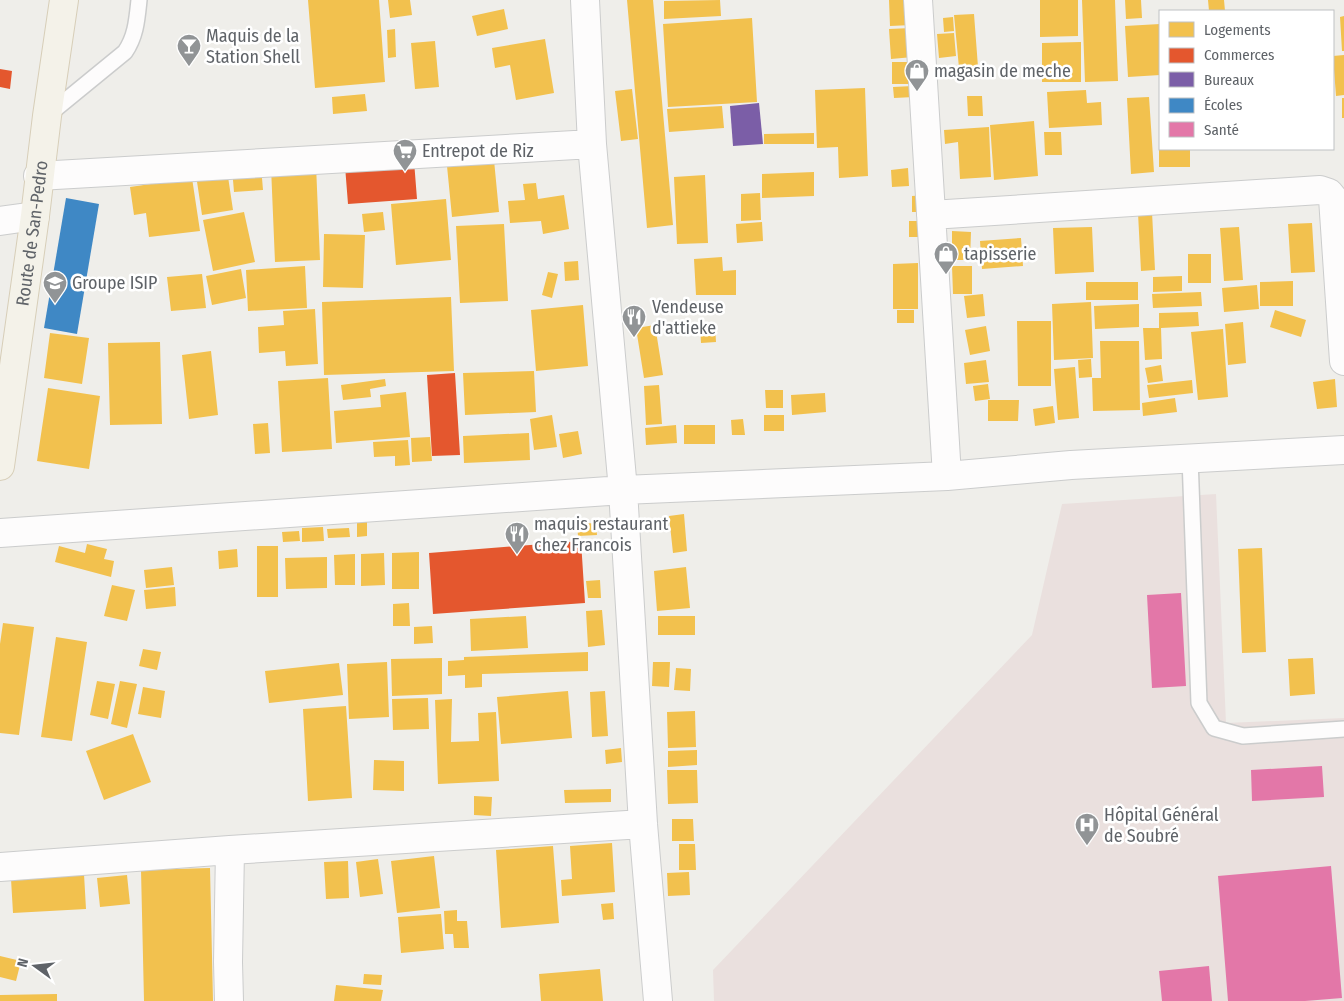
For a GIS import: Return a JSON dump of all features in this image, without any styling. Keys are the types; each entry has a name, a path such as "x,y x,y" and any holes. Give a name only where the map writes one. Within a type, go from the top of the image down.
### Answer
{"main road":[{"name":"Route de San-Pedro","path":"0,466 35,216 46,116 64,0"}],"street":[{"path":"585,0 592,144 623,490 643,824 658,1001"},
{"path":"918,0 947,476"},
{"path":"38,176 592,144"},
{"path":"931,214 1320,190 1329,193 1333,198 1344,361"},
{"path":"0,221 35,216"},
{"path":"0,533 623,490 947,476 1071,465 1344,450"},
{"path":"0,867 230,850 643,824"},
{"path":"229,1001 230,850"}],"lane":[{"path":"46,116 125,52 135,34 139,0"},
{"path":"1190,458 1200,703 1214,728 1243,736 1344,729"}],"shaded area":[{"name":"Hôpital Général de Soubré","path":"1216,494 1226,723 1344,718 1344,1001 714,1001 713,970 1032,635 1062,504"}],"building: Logements":[{"path":"308,0 379,0 385,82 315,88"},
{"path":"388,0 410,0 412,15 390,18"},
{"path":"627,0 653,0 673,225 647,228"},
{"path":"720,0 721,16 664,19 664,1"},
{"path":"889,0 912,0 912,25 890,26"},
{"path":"1040,0 1078,0 1078,36 1040,37"},
{"path":"1082,0 1115,0 1118,81 1085,82"},
{"path":"1125,0 1141,0 1142,18 1126,19"},
{"path":"1208,0 1224,0 1225,10 1209,10"},
{"path":"504,9 508,29 477,36 472,16"},
{"path":"974,14 978,67 959,68 954,15"},
{"path":"1344,16 1344,51 1342,51 1340,17"},
{"path":"953,17 954,31 944,32 943,18"},
{"path":"752,18 757,102 668,107 663,24"},
{"path":"1159,24 1159,75 1128,77 1125,26"},
{"path":"911,28 913,57 891,59 889,29"},
{"path":"395,29 396,57 388,58 387,30"},
{"path":"954,33 956,56 939,58 937,34"},
{"path":"545,39 554,93 516,100 510,65 495,68 492,48"},
{"path":"435,41 439,87 415,89 411,43"},
{"path":"1081,42 1081,82 1042,82 1042,43"},
{"path":"1344,55 1344,95 1336,96 1334,56"},
{"path":"892,62 913,62 913,84 892,84"},
{"path":"913,86 914,97 894,98 893,87"},
{"path":"865,88 868,176 839,178 838,147 817,148 815,90"},
{"path":"632,89 638,139 621,141 615,91"},
{"path":"1086,90 1087,103 1101,102 1102,125 1049,128 1047,92"},
{"path":"365,94 367,111 333,114 332,97"},
{"path":"967,96 982,96 983,116 968,116"},
{"path":"1149,97 1154,172 1131,174 1127,98"},
{"path":"1342,98 1344,98 1344,118 1342,118"},
{"path":"722,106 724,128 669,132 667,109"},
{"path":"1034,121 1038,176 994,180 990,125"},
{"path":"989,127 991,177 960,179 958,142 945,144 944,130"},
{"path":"1044,132 1061,132 1062,155 1045,155"},
{"path":"814,133 814,144 764,144 764,134"},
{"path":"1159,150 1190,150 1190,167 1159,167"},
{"path":"494,160 499,212 452,217 447,166"},
{"path":"316,165 320,260 275,262 271,167"},
{"path":"261,166 263,190 234,192 232,168"},
{"path":"908,168 909,186 892,187 891,170"},
{"path":"227,170 233,210 202,215 196,175"},
{"path":"814,172 814,196 762,198 762,174"},
{"path":"705,175 708,243 677,244 674,177"},
{"path":"192,178 200,231 149,237 146,213 134,215 130,187"},
{"path":"536,183 538,199 564,195 569,229 543,234 541,221 510,223 508,201 525,200 523,184"},
{"path":"760,193 761,220 741,221 741,194"},
{"path":"926,195 927,212 912,212 912,196"},
{"path":"446,199 451,260 396,265 391,204"},
{"path":"244,212 255,262 213,271 203,220"},
{"path":"383,212 385,230 364,232 362,214"},
{"path":"1152,212 1155,270 1141,271 1138,213"},
{"path":"909,221 922,221 922,237 909,237"},
{"path":"762,222 763,241 737,243 736,224"},
{"path":"1312,223 1315,272 1291,273 1288,224"},
{"path":"504,224 508,301 460,303 456,226"},
{"path":"1092,227 1094,272 1055,274 1053,228"},
{"path":"1239,227 1243,280 1224,281 1220,228"},
{"path":"952,231 971,232 970,260 952,260"},
{"path":"324,234 365,235 363,288 323,287"},
{"path":"1021,238 1023,266 982,269 980,241"},
{"path":"1188,254 1211,254 1211,283 1188,283"},
{"path":"722,257 723,271 736,270 736,295 696,295 694,259"},
{"path":"578,261 579,280 565,281 564,262"},
{"path":"918,263 918,309 893,309 893,264"},
{"path":"305,266 307,308 248,311 246,270"},
{"path":"952,266 972,266 972,294 953,294"},
{"path":"241,269 246,298 212,305 206,276"},
{"path":"548,272 558,274 552,298 542,295"},
{"path":"202,274 206,308 171,311 167,277"},
{"path":"1182,276 1182,291 1153,292 1153,277"},
{"path":"1293,281 1293,306 1260,306 1260,282"},
{"path":"1086,282 1138,282 1138,300 1086,300"},
{"path":"1257,285 1259,309 1224,312 1222,288"},
{"path":"1201,292 1202,306 1153,308 1152,294"},
{"path":"983,294 985,316 967,318 964,296"},
{"path":"451,297 454,371 324,375 322,302"},
{"path":"1091,302 1093,358 1054,360 1052,304"},
{"path":"1139,304 1139,327 1095,329 1094,306"},
{"path":"583,305 588,366 536,371 531,310"},
{"path":"315,309 318,364 286,366 285,351 259,353 258,327 284,325 283,311"},
{"path":"897,310 914,310 914,323 897,323"},
{"path":"1275,310 1306,320 1301,337 1270,327"},
{"path":"1198,312 1199,326 1161,328 1162,359 1145,360 1143,328 1159,328 1159,313"},
{"path":"1017,321 1051,321 1051,386 1018,386"},
{"path":"1243,322 1246,363 1228,365 1225,324"},
{"path":"655,325 663,375 644,378 636,328"},
{"path":"715,325 716,342 701,343 700,326"},
{"path":"986,326 990,351 970,355 965,330"},
{"path":"1223,329 1228,397 1198,400 1191,332"},
{"path":"50,333 89,338 82,384 44,378"},
{"path":"1100,341 1139,341 1140,410 1093,411 1092,378 1101,378"},
{"path":"160,342 162,424 110,425 108,343"},
{"path":"211,351 218,415 189,419 182,355"},
{"path":"1091,359 1092,377 1079,378 1078,360"},
{"path":"986,360 989,382 966,384 964,363"},
{"path":"1161,365 1163,381 1148,383 1145,368"},
{"path":"1075,367 1079,418 1058,420 1054,369"},
{"path":"534,371 536,412 465,415 463,373"},
{"path":"328,378 332,449 282,452 278,381"},
{"path":"385,379 386,386 370,389 371,397 343,400 341,385"},
{"path":"1335,379 1337,407 1317,409 1313,382"},
{"path":"1192,380 1193,393 1149,398 1147,385"},
{"path":"988,384 990,399 975,401 973,386"},
{"path":"659,385 662,424 646,425 644,386"},
{"path":"48,388 100,396 89,469 37,461"},
{"path":"765,390 783,390 783,408 766,408"},
{"path":"406,392 410,437 336,443 334,411 381,407 380,395"},
{"path":"825,393 826,412 792,415 791,395"},
{"path":"1175,398 1177,412 1143,416 1142,403"},
{"path":"988,400 1019,400 1018,421 988,421"},
{"path":"1053,406 1055,423 1035,426 1033,409"},
{"path":"552,415 557,447 534,450 530,419"},
{"path":"764,415 784,415 784,431 764,431"},
{"path":"743,419 745,435 732,435 731,420"},
{"path":"268,423 270,453 255,454 253,424"},
{"path":"676,425 677,443 646,445 645,428"},
{"path":"684,425 715,425 715,444 684,444"},
{"path":"578,431 582,454 563,458 559,434"},
{"path":"529,433 530,460 464,463 463,436"},
{"path":"430,437 432,461 412,462 411,438"},
{"path":"408,440 410,465 395,466 395,456 374,457 373,442"},
{"path":"684,514 687,551 673,553 669,516"},
{"path":"357,522 367,522 367,536 357,537"},
{"path":"596,523 597,535 578,536 577,524"},
{"path":"323,527 324,541 302,542 302,528"},
{"path":"349,528 350,537 328,538 327,529"},
{"path":"299,531 300,541 283,542 282,532"},
{"path":"87,544 107,549 104,559 114,561 111,577 55,562 59,546 85,553"},
{"path":"257,546 278,546 278,597 257,597"},
{"path":"1262,548 1266,652 1242,653 1238,549"},
{"path":"237,549 238,567 219,569 218,551"},
{"path":"419,552 419,589 392,589 392,553"},
{"path":"384,553 385,585 361,586 361,554"},
{"path":"355,554 355,585 335,585 334,555"},
{"path":"327,557 327,588 286,589 285,558"},
{"path":"172,567 174,585 146,588 144,570"},
{"path":"686,567 690,608 657,611 654,571"},
{"path":"600,580 601,598 588,598 586,581"},
{"path":"112,585 135,590 127,621 104,616"},
{"path":"175,587 176,606 146,609 144,590"},
{"path":"409,603 410,626 393,626 393,604"},
{"path":"602,610 605,645 588,647 586,611"},
{"path":"526,616 528,648 471,651 470,619"},
{"path":"658,616 695,616 695,635 658,635"},
{"path":"3,623 34,627 19,735 0,733 0,644"},
{"path":"432,626 433,643 414,644 414,627"},
{"path":"56,637 87,642 72,741 41,737"},
{"path":"143,649 161,652 157,670 139,666"},
{"path":"588,652 588,671 482,674 482,687 465,688 465,675 448,676 448,661 464,660 464,657"},
{"path":"442,658 442,694 392,696 391,659"},
{"path":"1313,658 1315,694 1290,696 1288,659"},
{"path":"387,662 389,717 349,719 347,664"},
{"path":"653,662 670,662 669,687 652,686"},
{"path":"339,663 343,695 269,703 265,671"},
{"path":"676,668 691,669 690,691 674,690"},
{"path":"97,681 115,684 108,719 90,715"},
{"path":"120,681 137,684 127,728 111,724"},
{"path":"143,687 165,691 161,718 138,714"},
{"path":"568,691 572,738 501,744 497,697"},
{"path":"605,691 608,736 592,737 590,692"},
{"path":"428,698 429,729 393,730 392,699"},
{"path":"452,699 451,742 479,741 478,713 496,712 499,781 438,784 435,700"},
{"path":"346,706 352,798 308,801 303,709"},
{"path":"695,711 696,747 668,748 667,712"},
{"path":"133,734 151,782 104,800 86,751"},
{"path":"621,748 622,762 606,764 605,750"},
{"path":"697,750 697,765 668,767 668,751"},
{"path":"374,760 404,761 404,791 373,790"},
{"path":"667,770 697,770 698,803 668,804"},
{"path":"611,789 611,802 565,803 564,790"},
{"path":"474,796 492,797 491,816 474,815"},
{"path":"672,819 693,819 694,841 672,841"},
{"path":"612,843 615,892 562,896 561,880 572,879 570,846"},
{"path":"679,844 695,844 696,870 679,870"},
{"path":"553,846 559,923 501,928 496,850"},
{"path":"434,856 440,908 397,913 391,861"},
{"path":"378,859 383,894 360,897 356,862"},
{"path":"348,861 349,898 326,899 324,862"},
{"path":"210,868 213,1001 144,1001 141,870"},
{"path":"689,872 690,895 668,896 667,873"},
{"path":"84,874 86,909 13,913 11,879"},
{"path":"127,875 130,904 100,907 97,878"},
{"path":"613,903 614,919 603,920 601,904"},
{"path":"457,910 457,921 467,921 469,948 454,948 453,934 445,934 444,911"},
{"path":"441,914 444,949 401,953 398,917"},
{"path":"0,956 21,961 16,981 0,977"},
{"path":"600,969 603,1001 541,1001 539,974"},
{"path":"364,974 382,975 381,985 363,984"},
{"path":"336,985 383,990 381,1001 334,1001"},
{"path":"57,994 57,1001 0,1001 0,995"}],"building: Commerces":[{"path":"0,69 12,71 10,89 0,87"},
{"path":"414,161 417,199 348,204 345,166"},
{"path":"455,373 460,455 432,456 427,375"},
{"path":"581,541 585,603 433,614 429,553"}],"building: Bureaux":[{"path":"759,103 763,144 733,146 730,106"}],"building: Écoles":[{"path":"66,198 99,204 77,334 44,328"}],"building: Santé":[{"path":"1181,593 1186,686 1152,688 1147,595"},
{"path":"1322,766 1324,797 1252,801 1251,770"},
{"path":"1331,866 1342,998 1305,1001 1228,1001 1218,876"},
{"path":"1209,966 1212,1001 1162,1001 1159,971"}],"place":[{"name":"Maquis de la Station Shell","path":"189,67"},
{"name":"magasin de meche","path":"917,92"},
{"name":"Entrepot de Riz","path":"405,172"},
{"name":"tapisserie","path":"946,275"},
{"name":"Groupe ISIP","path":"55,304"},
{"name":"Vendeuse d'attieke","path":"634,338"},
{"name":"maquis restaurant chez Francois","path":"517,555"},
{"name":"Hôpital Général de Soubré","path":"1087,846"}]}
